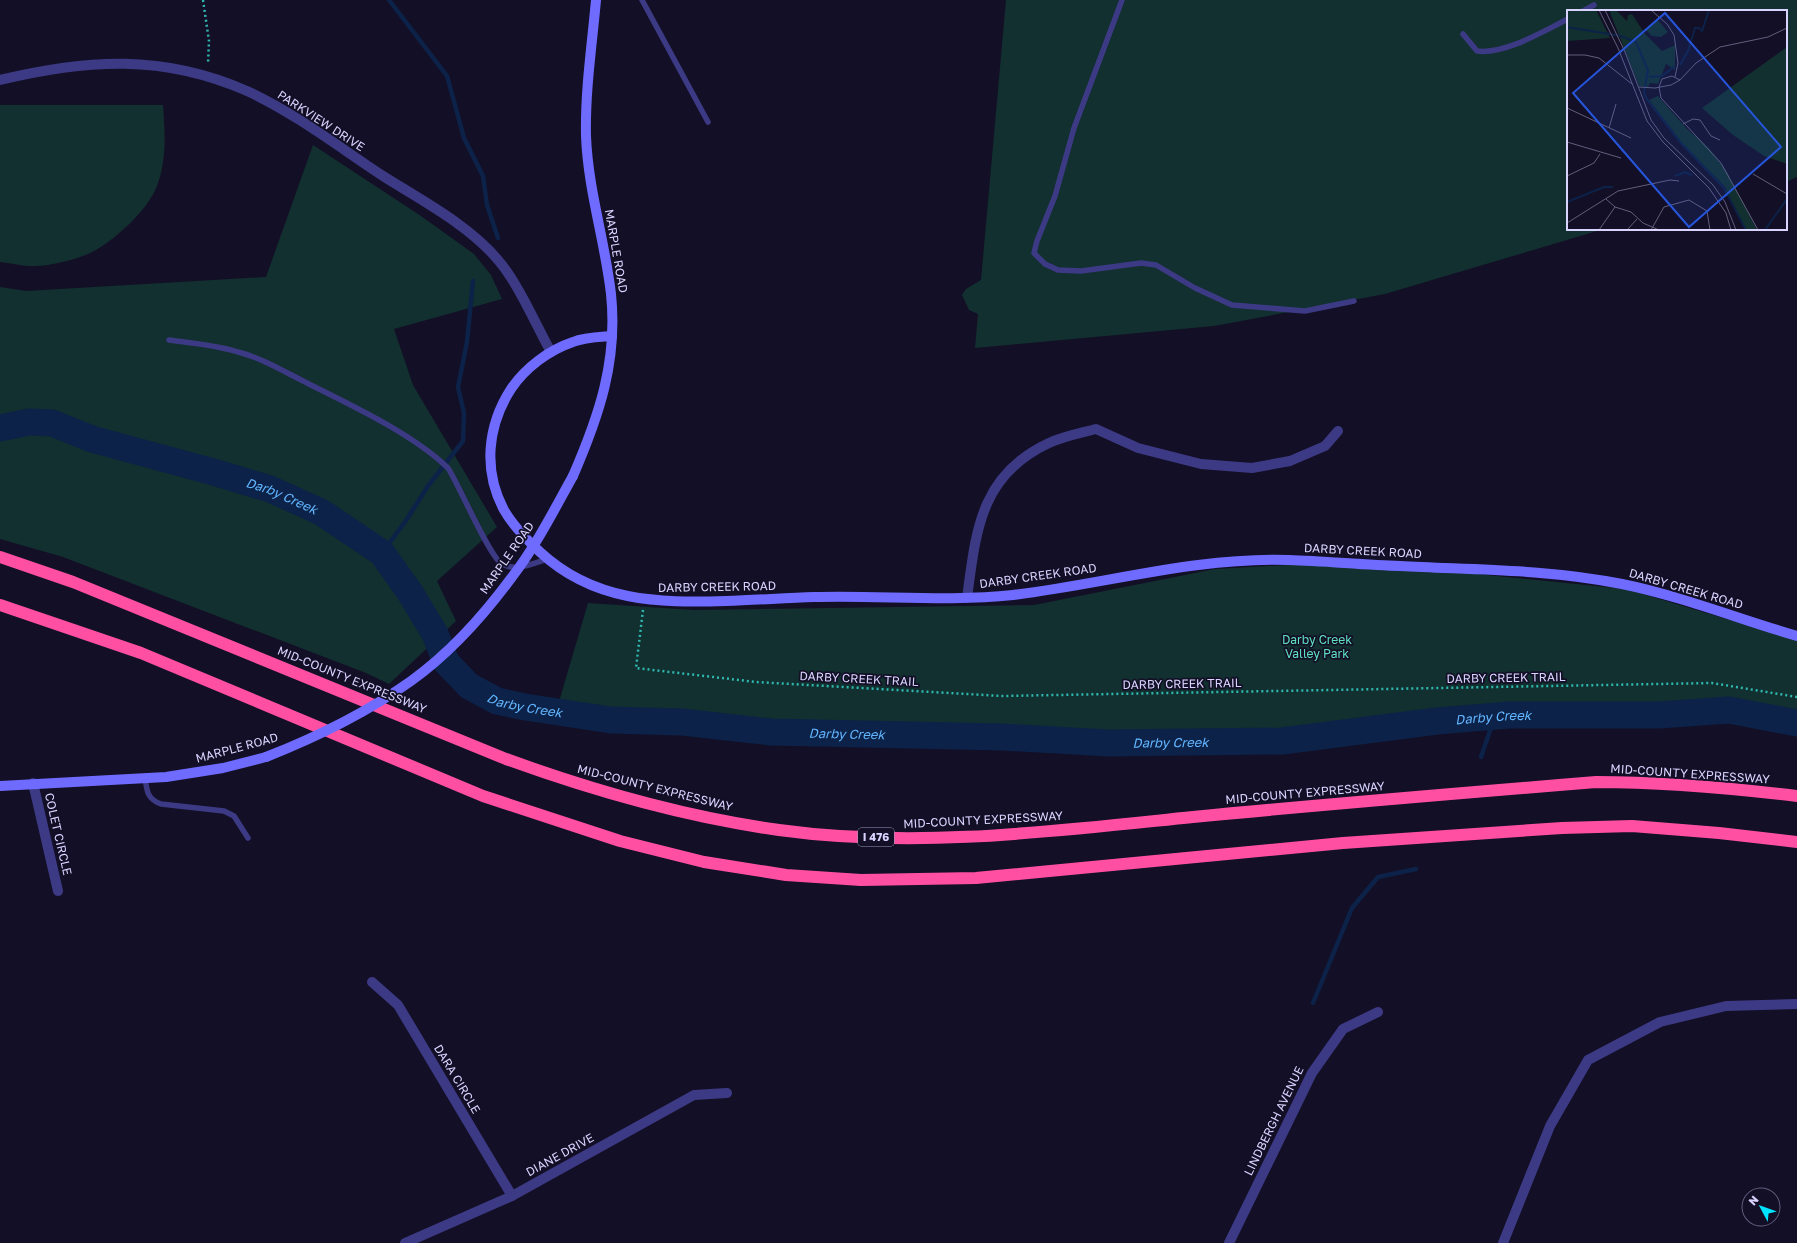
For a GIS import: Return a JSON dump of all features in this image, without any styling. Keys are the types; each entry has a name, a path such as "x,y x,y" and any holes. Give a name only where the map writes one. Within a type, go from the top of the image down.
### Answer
{"highway":[{"name":"MID-COUNTY EXPRESSWAY","path":"0,557 73,582 506,758 567,781 684,812 780,830 890,838 1044,832 1340,803 1596,782 1633,782 1753,791 1797,796"},
{"path":"0,605 141,653 483,796 620,841 704,862 786,875 861,880 976,878 1343,844 1562,828 1632,826 1719,833 1797,842"}],"street":[{"name":"MARPLE ROAD","path":"0,786 145,778 198,773 266,757 322,734 348,720 412,680 435,661 485,610 513,576 534,544 573,476 591,434 602,401 609,370 612,336 611,294 590,176 586,136 587,98 596,0"},
{"name":"PARKVIEW DRIVE","path":"0,80 80,64 146,64 206,77 247,91 274,105 472,236 498,260 508,273 551,352"},
{"name":"DARBY CREEK ROAD","path":"612,336 573,342 551,352 527,369 514,384 504,401 492,435 490,466 492,482 505,511 525,538 547,559 562,570 599,588 620,595 645,600 675,602 840,596 967,598 1047,590 1187,565 1256,559 1515,570 1588,578 1625,585 1797,636"},
{"path":"967,598 976,532 991,493 1018,462 1050,443 1096,429 1145,450 1201,464 1252,468 1290,461 1325,446 1338,431"},
{"name":"COLET CIRCLE","path":"33,783 58,891"},
{"name":"DARA CIRCLE","path":"372,982 398,1005 512,1196"},
{"path":"1503,1243 1550,1126 1588,1060 1660,1022 1726,1006 1797,1004"},
{"name":"LINDBERGH AVENUE","path":"1229,1243 1312,1073 1343,1029 1378,1012"},
{"name":"DIANE DRIVE","path":"405,1243 512,1196 694,1095 727,1093"}],"lane":[{"path":"642,0 708,122"},
{"path":"1122,0 1074,128 1055,196 1037,241 1034,253 1045,264 1058,270 1081,271 1141,263 1156,265 1195,288 1232,305 1305,311 1354,301"},
{"path":"1585,10 1594,5"},
{"path":"1463,34 1477,51 1484,52 1518,42 1567,19"},
{"path":"169,340 238,352 282,370 375,419 439,459 448,468 491,552 502,564 512,567 526,566 547,559"},
{"path":"145,778 148,796 153,801 161,804 224,811 234,816 248,838"}],"path":[{"path":"203,0 209,41 206,77"},
{"name":"DARBY CREEK TRAIL","path":"645,600 636,668 756,682 1002,696 1712,683 1797,697"}],"green space":[{"path":"1006,0 1797,0 1797,177 1787,182 1787,10 1567,10 1567,230 1601,230 1385,294 1214,326 975,348 978,314 969,310 962,295 966,289 981,280"},
{"path":"0,105 163,105 165,136 164,156 160,176 153,195 138,215 120,233 101,247 86,255 65,262 42,266 27,266 0,262"},
{"path":"313,145 421,216 474,254 491,275 502,299 394,329 413,385 497,527 437,581 456,621 389,684 366,673 63,557 0,539 0,287 26,291 266,277"},
{"name":"Darby Creek Valley Park","path":"1324,563 1477,574 1626,589 1797,640 1797,717 1730,704 1480,710 1329,730 1122,737 912,727 739,722 558,705 588,603 694,610 1034,605 1215,569"}],"waterway":[{"path":"389,0 447,76 464,138 483,176 487,205 498,238"},
{"path":"382,553 407,519 428,486 463,441 464,413 458,387 467,342 473,281"},
{"name":"Darby Creek","path":"0,428 29,422 52,423 92,439 270,489 321,512 382,553 411,594 435,634 446,662 469,686 497,701 525,707 611,720 682,722 771,732 1003,737 1108,743 1282,741 1437,721 1509,715 1659,715 1729,710 1797,723"},
{"path":"1481,757 1495,716"},
{"path":"1313,1003 1352,908 1378,877 1416,869"}]}
